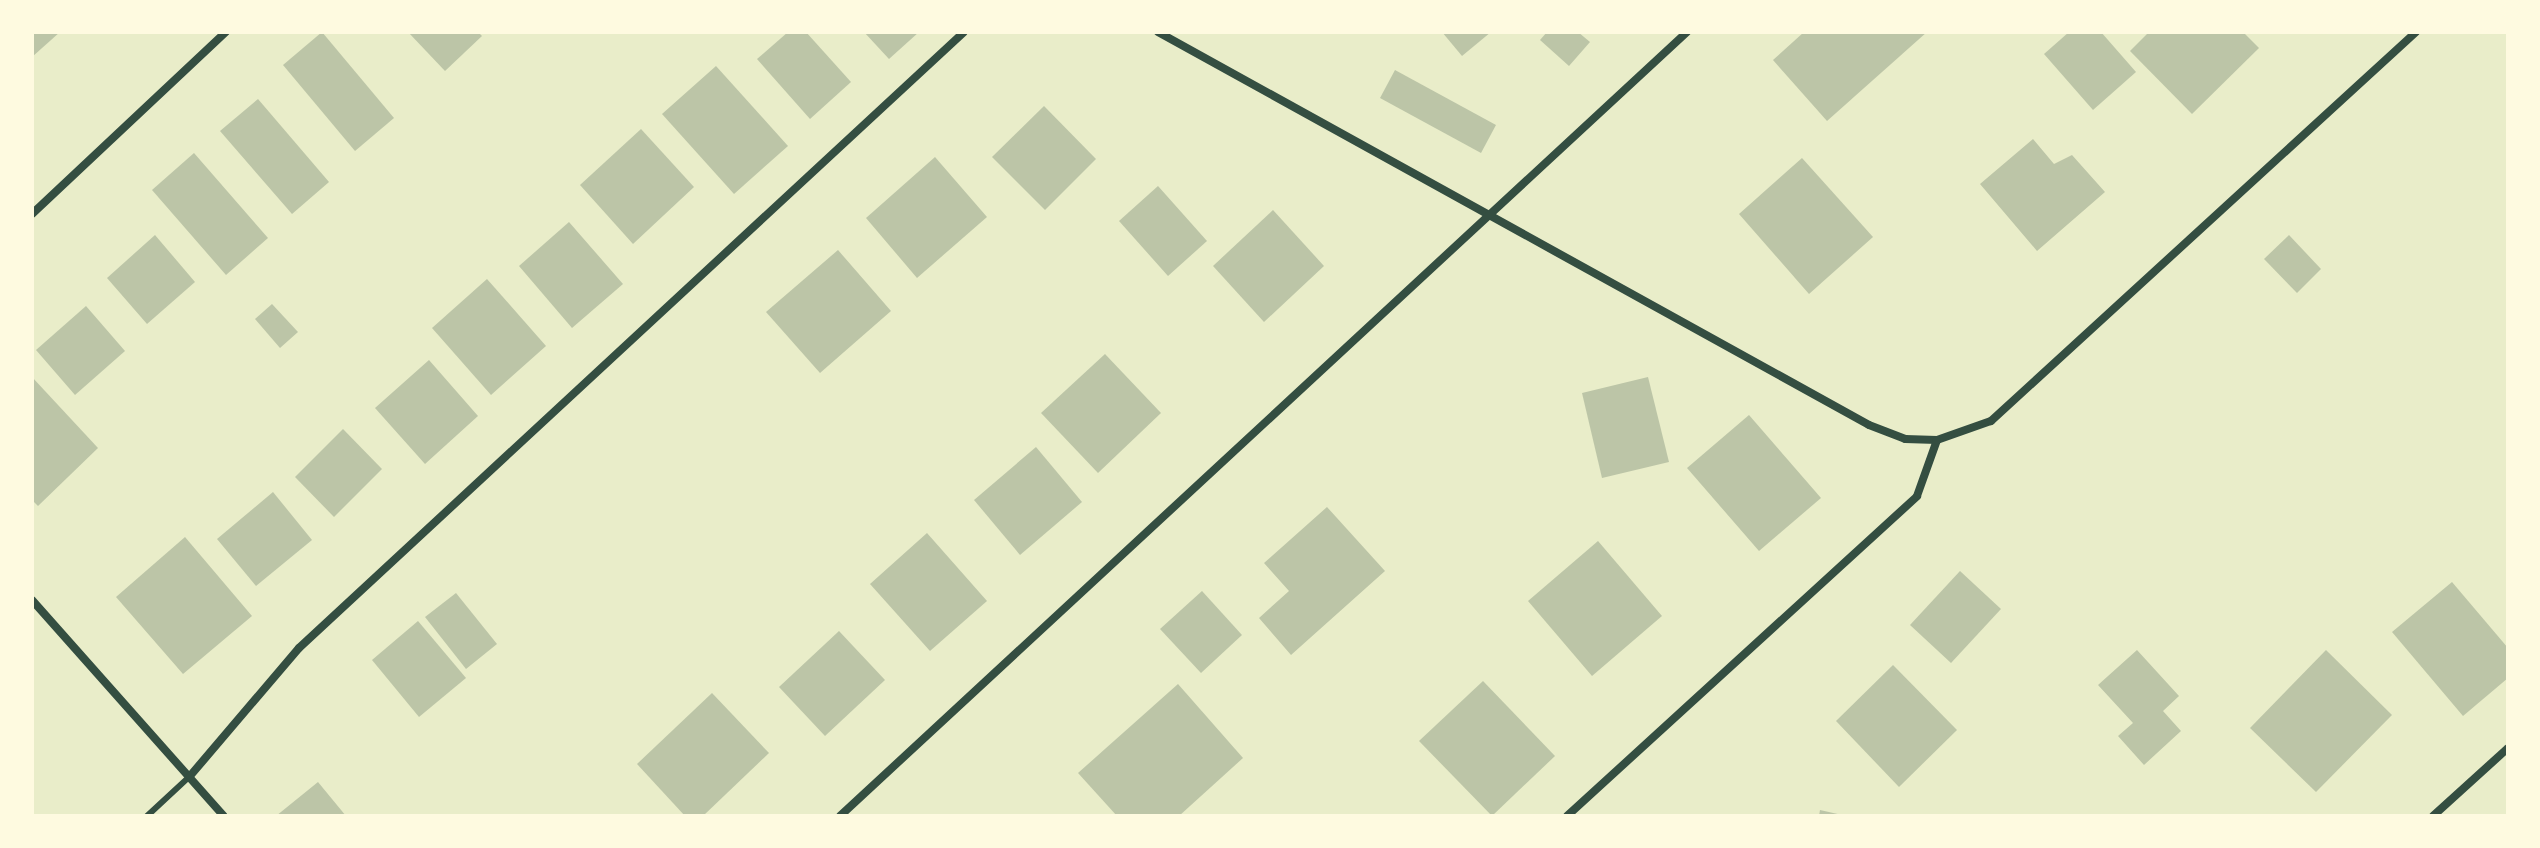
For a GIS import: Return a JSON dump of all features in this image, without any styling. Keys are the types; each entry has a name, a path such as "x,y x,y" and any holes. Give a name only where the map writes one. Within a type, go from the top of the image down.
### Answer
{"street":[{"path":"32,214 226,32"},
{"path":"190,776 299,648 964,32"},
{"path":"1158,32 1488,218 1869,425 1905,439 1937,440 1991,421 2416,32"},
{"path":"840,816 1687,32"},
{"path":"1567,816 1917,496 1937,440"},
{"path":"34,607 224,816"},
{"path":"2433,816 2508,748"}],"lane":[{"path":"147,816 190,776"}],"building":[{"path":"32,32 60,32 32,57"},
{"path":"322,32 394,118 355,151 283,65"},
{"path":"408,32 478,32 482,36 445,71"},
{"path":"788,32 806,32 851,82 810,119 757,59"},
{"path":"864,32 919,32 889,59"},
{"path":"1442,32 1491,32 1462,56"},
{"path":"1547,32 1578,32 1590,42 1569,66 1540,40"},
{"path":"1804,32 1927,32 1827,121 1773,60"},
{"path":"2069,32 2101,32 2136,72 2093,110 2044,54"},
{"path":"2149,32 2243,32 2259,48 2192,114 2130,51"},
{"path":"716,66 788,146 734,194 662,114"},
{"path":"1395,70 1496,125 1481,153 1380,98"},
{"path":"258,99 329,182 292,214 220,131"},
{"path":"1044,106 1096,159 1045,210 992,157"},
{"path":"641,129 694,187 633,244 580,185"},
{"path":"2033,139 2054,164 2072,155 2105,192 2037,251 1980,184"},
{"path":"194,153 268,238 226,275 152,190"},
{"path":"935,157 987,217 917,278 866,218"},
{"path":"1802,158 1873,237 1809,294 1739,214"},
{"path":"1158,186 1207,241 1168,276 1119,221"},
{"path":"1273,210 1324,266 1264,322 1213,266"},
{"path":"569,222 623,284 572,328 519,266"},
{"path":"155,235 195,282 147,324 107,278"},
{"path":"2289,235 2321,269 2297,293 2264,259"},
{"path":"838,250 891,311 820,373 766,312"},
{"path":"487,279 546,346 491,395 432,328"},
{"path":"272,304 298,332 280,348 255,319"},
{"path":"86,306 125,351 75,395 36,350"},
{"path":"1105,354 1161,413 1098,473 1041,413"},
{"path":"429,360 478,416 425,464 375,408"},
{"path":"32,377 98,448 38,506 32,500"},
{"path":"1648,377 1669,462 1602,478 1582,393"},
{"path":"1749,415 1821,498 1759,551 1687,468"},
{"path":"343,429 382,469 334,517 295,477"},
{"path":"1036,447 1082,502 1020,555 974,500"},
{"path":"273,492 312,540 256,586 217,539"},
{"path":"1327,507 1385,571 1291,655 1259,618 1289,591 1264,563"},
{"path":"927,533 987,601 930,651 870,584"},
{"path":"185,537 252,616 183,674 116,597"},
{"path":"1598,541 1662,616 1592,676 1528,601"},
{"path":"1960,571 2001,609 1951,663 1910,625"},
{"path":"2452,582 2508,648 2508,678 2463,716 2392,632"},
{"path":"1202,591 1242,635 1201,673 1160,629"},
{"path":"456,593 497,644 466,669 425,617"},
{"path":"418,621 466,678 419,717 372,660"},
{"path":"839,631 885,680 825,736 779,687"},
{"path":"2137,650 2179,696 2163,711 2181,731 2144,765 2118,736 2133,723 2098,685"},
{"path":"2326,650 2392,715 2316,792 2250,728"},
{"path":"1893,665 1957,730 1899,787 1836,721"},
{"path":"1483,681 1555,756 1492,816 1419,741"},
{"path":"1178,684 1243,758 1179,816 1117,816 1078,773"},
{"path":"712,693 769,753 703,816 685,816 637,764"},
{"path":"318,782 346,816 276,816"},
{"path":"1820,810 1842,815 1842,816 1819,816"}]}
